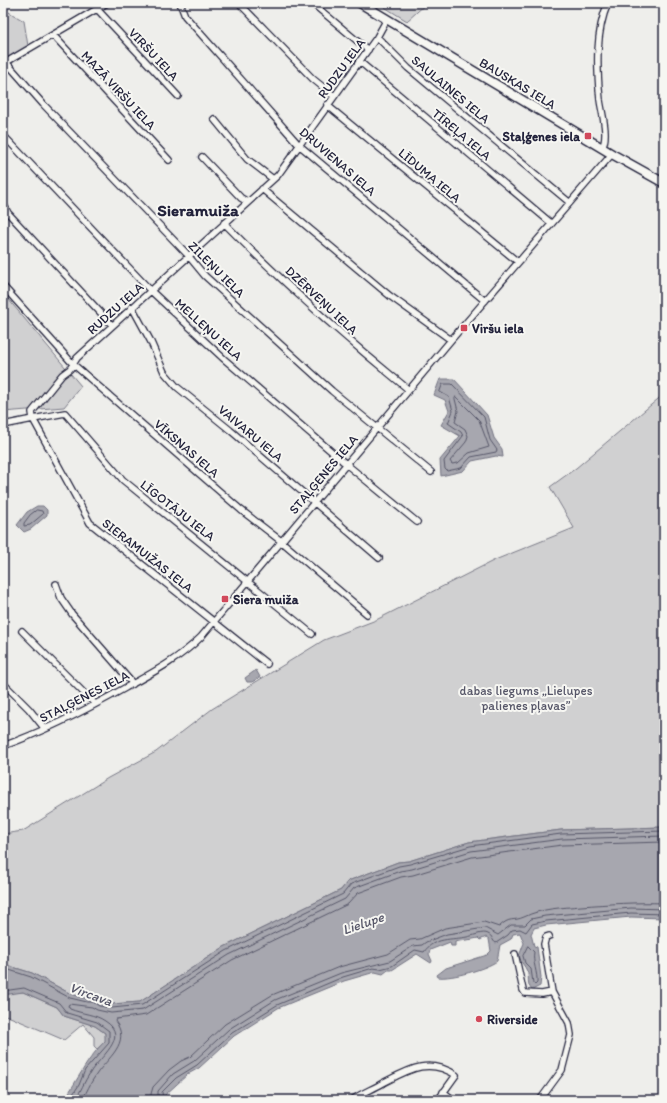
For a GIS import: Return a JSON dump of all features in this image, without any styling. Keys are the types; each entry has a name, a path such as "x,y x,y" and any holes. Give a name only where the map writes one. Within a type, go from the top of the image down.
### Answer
{"street":[{"path":"5,63 54,36 108,3"},
{"name":"DRUVIENAS IELA","path":"180,3 186,16 299,145 485,301"},
{"path":"240,3 313,79 334,96"},
{"path":"312,3 368,50"},
{"name":"BAUSKAS IELA","path":"360,3 612,154 664,183"},
{"path":"602,148 605,140 600,99 599,40 608,3"},
{"name":"VIRŠU IELA","path":"97,9 178,96"},
{"name":"RUDZU IELA","path":"33,419 32,412 77,358 273,179 368,50 387,19"},
{"name":"MAZĀ VIRŠU IELA","path":"54,36 169,160"},
{"name":"SAULAINES IELA","path":"377,37 408,68 569,202"},
{"name":"TĪREĻA IELA","path":"359,61 551,223"},
{"name":"ZILEŅU IELA","path":"5,63 188,256 205,276 332,391 431,472"},
{"name":"LĪDUMA IELA","path":"327,105 518,262"},
{"path":"214,119 247,159 273,179"},
{"name":"MELLEŅU IELA","path":"3,135 150,290 224,359 346,464 417,522"},
{"name":"STAĻĢENES IELA","path":"3,746 45,729 95,704 133,684 188,650 551,223 612,154"},
{"path":"202,157 241,198 248,202"},
{"path":"262,189 390,296 451,340"},
{"path":"3,203 8,213 112,325"},
{"name":"DZĒRVEŅU IELA","path":"224,223 253,252 354,344 409,390"},
{"name":"VĪKSNAS IELA","path":"3,286 73,364 241,510 281,541 367,614"},
{"name":"VAIVARU IELA","path":"132,307 150,340 164,372 172,382 379,558"},
{"name":"LĪGOTĀJU IELA","path":"33,419 65,413 123,480 248,580 312,634"},
{"path":"3,425 33,419"},
{"name":"SIERAMUIŽAS IELA","path":"33,419 90,523 267,664"},
{"path":"56,584 61,598 72,614 133,684"},
{"path":"22,631 95,704"},
{"path":"3,683 45,729"},
{"path":"540,1100 562,1070 570,1042 569,1023 552,992 544,944 546,937 549,936"},
{"path":"515,954 525,993 542,994 552,992"},
{"path":"352,1100 414,1067 444,1069 456,1075 438,1100"},
{"path":"443,1092 454,1100"}],"green space":[{"path":"378,3 427,3 407,21"},
{"path":"7,11 24,21 28,46 3,62 3,16"},
{"path":"3,293 81,386 64,407 3,412"},
{"name":"dabas liegums „Lielupes palienes pļavas”","path":"664,394 664,827 561,830 469,842 409,861 398,862 348,881 341,890 224,947 140,1002 112,1004 100,1002 96,998 88,999 71,994 32,973 3,964 3,834 23,831 108,778 156,752 212,709 324,640 376,620 495,560 574,528 550,487 576,468"},
{"path":"14,992 23,992 57,1007 64,1016 95,1026 105,1033 106,1041 97,1049 94,1046 94,1037 83,1024 64,1040 3,1014 3,995"}],"water":[{"path":"440,379 454,379 487,415 494,438 502,449 503,457 496,456 472,461 463,471 441,476 440,460 460,436 441,425 449,411 445,400 434,395"},
{"path":"37,506 43,506 47,510 47,515 31,529 24,532 17,525 27,512"},
{"path":"256,670 260,677 252,682 247,682 245,678"},
{"name":"Lielupe","path":"664,827 664,918 631,917 546,925 534,928 531,934 534,946 537,947 541,977 540,986 532,990 529,985 527,971 519,956 524,943 520,933 513,934 511,939 500,945 497,961 477,970 459,975 438,977 437,975 446,968 487,955 491,951 489,939 486,937 480,940 478,938 458,941 455,942 455,946 451,946 450,942 430,950 429,954 432,961 431,963 417,954 383,974 375,972 344,981 278,1008 234,1036 199,1068 188,1074 165,1095 169,1100 64,1100 88,1062 105,1041 105,1033 95,1026 64,1016 57,1007 23,992 3,995 3,964 32,973 71,994 88,999 93,998 100,1002 112,1004 140,1002 224,947 341,890 348,881 398,862 409,861 469,842 561,830"}],"place":[{"name":"Staļģenes iela","path":"588,136"},
{"name":"Viršu iela","path":"464,328"},
{"name":"Siera muiža","path":"225,599"},
{"name":"Riverside","path":"479,1019"}],"district":[{"name":"Sieramuiža","path":"198,210"}],"water label":[{"name":"Vircava","path":"91,994"}]}
